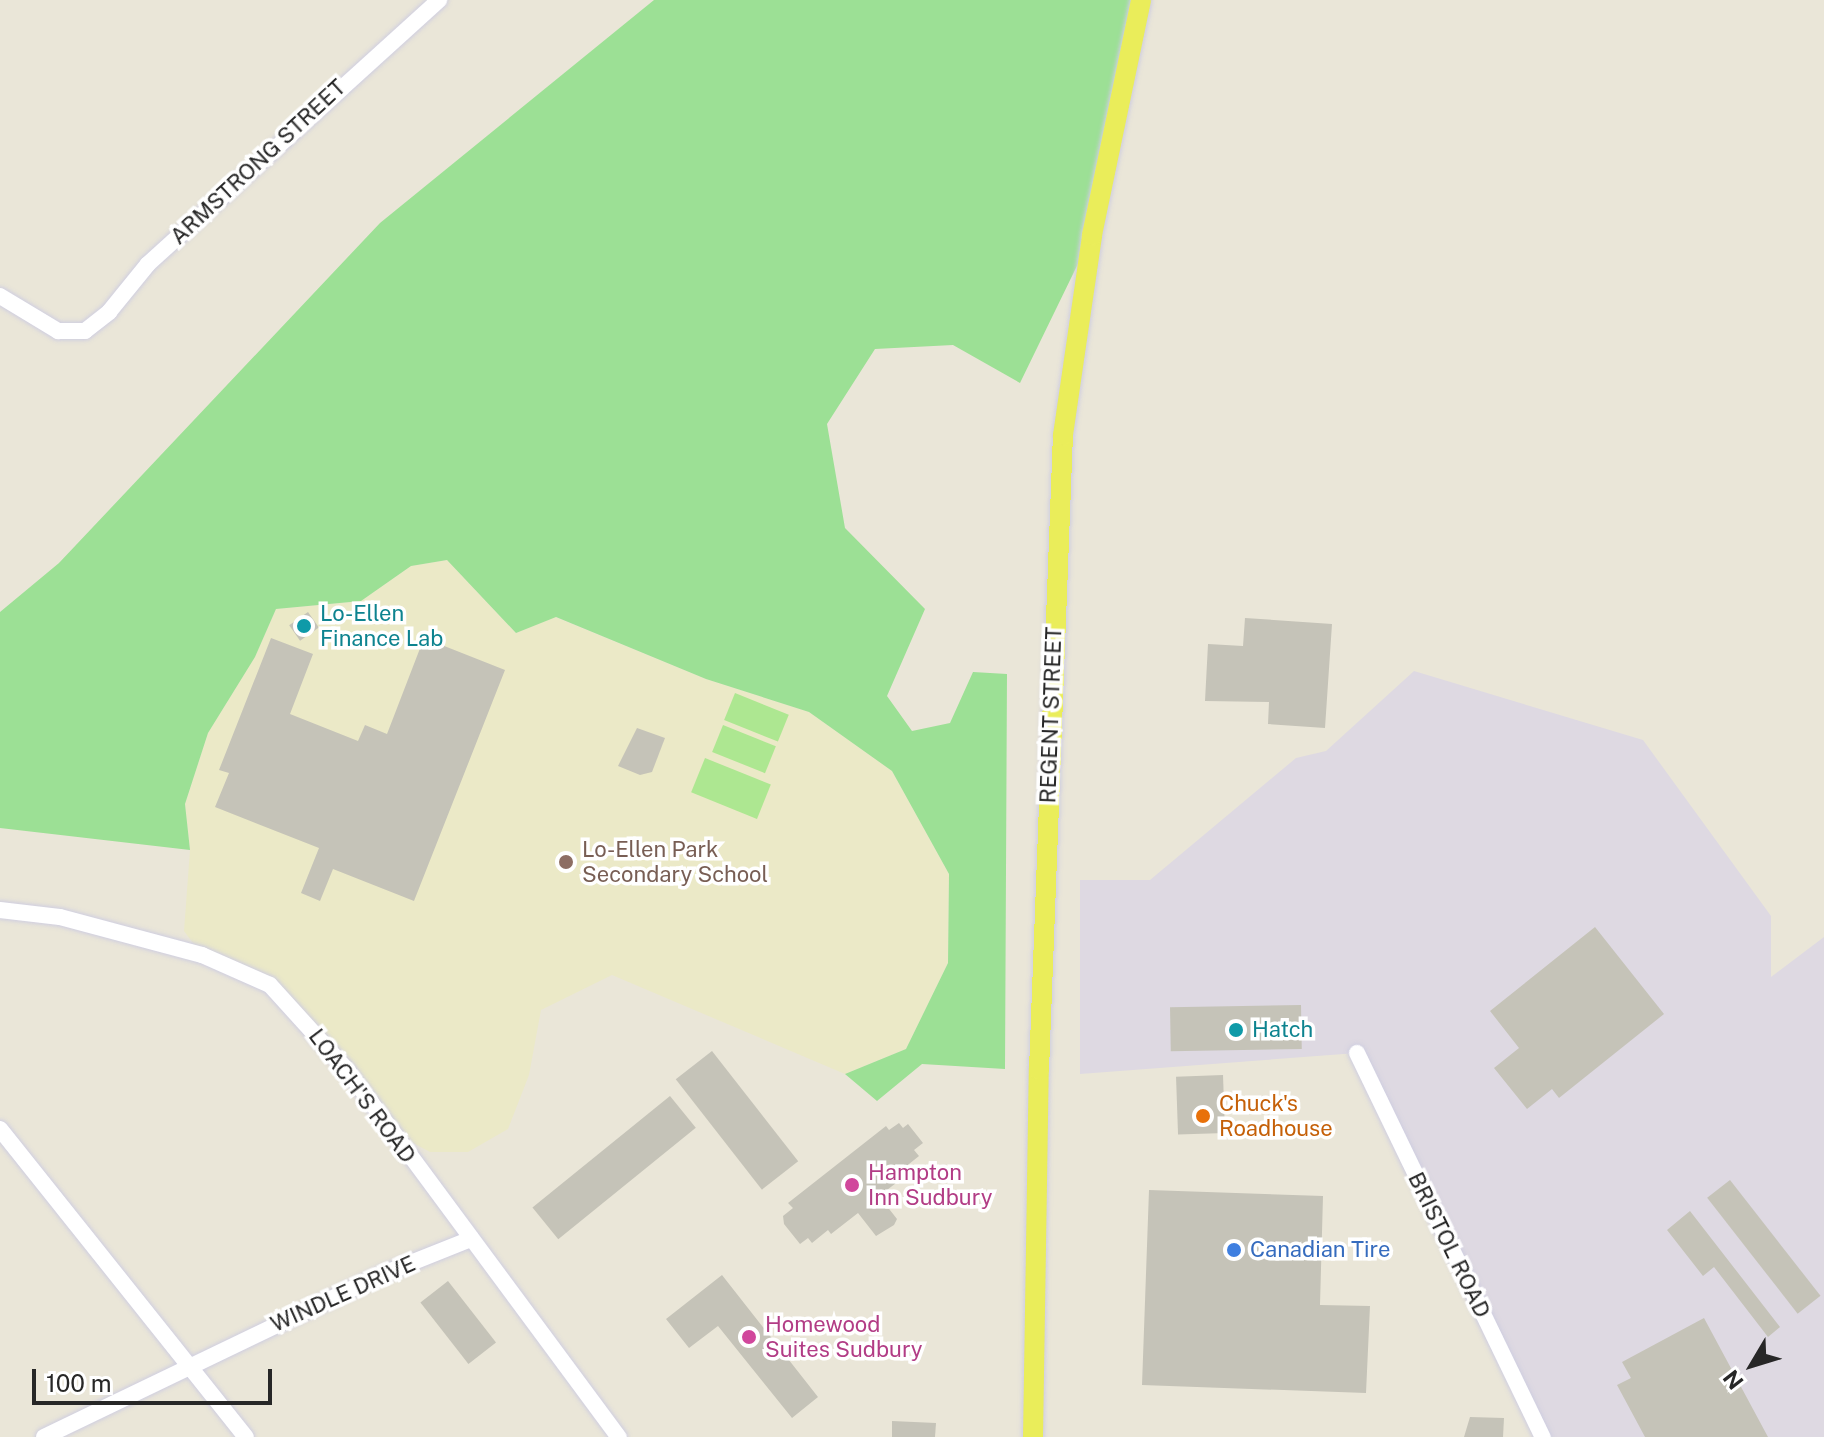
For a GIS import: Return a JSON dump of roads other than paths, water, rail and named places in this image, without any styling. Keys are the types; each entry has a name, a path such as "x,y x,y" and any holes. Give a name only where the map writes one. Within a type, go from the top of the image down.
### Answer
{"main road":[{"name":"REGENT STREET","path":"1033,1437 1039,1070 1063,435 1092,235 1141,0"}],"street":[{"name":"ARMSTRONG STREET","path":"0,296 58,331 85,331 109,312 148,264 439,0"},
{"name":"LOACH'S ROAD","path":"0,910 60,917 202,955 270,985 347,1070 619,1437"},
{"name":"BRISTOL ROAD","path":"1357,1053 1543,1437"},
{"path":"0,1129 246,1437"},
{"name":"WINDLE DRIVE","path":"44,1437 188,1365 471,1239"}],"place":[{"name":"Lo-Ellen Finance Lab","path":"304,626"},
{"name":"Lo-Ellen Park Secondary School","path":"566,862"},
{"name":"Hatch","path":"1236,1030"},
{"name":"Chuck's Roadhouse","path":"1203,1116"},
{"name":"Hampton Inn Sudbury","path":"852,1185"},
{"name":"Canadian Tire","path":"1234,1250"},
{"name":"Homewood Suites Sudbury","path":"749,1337"}]}
